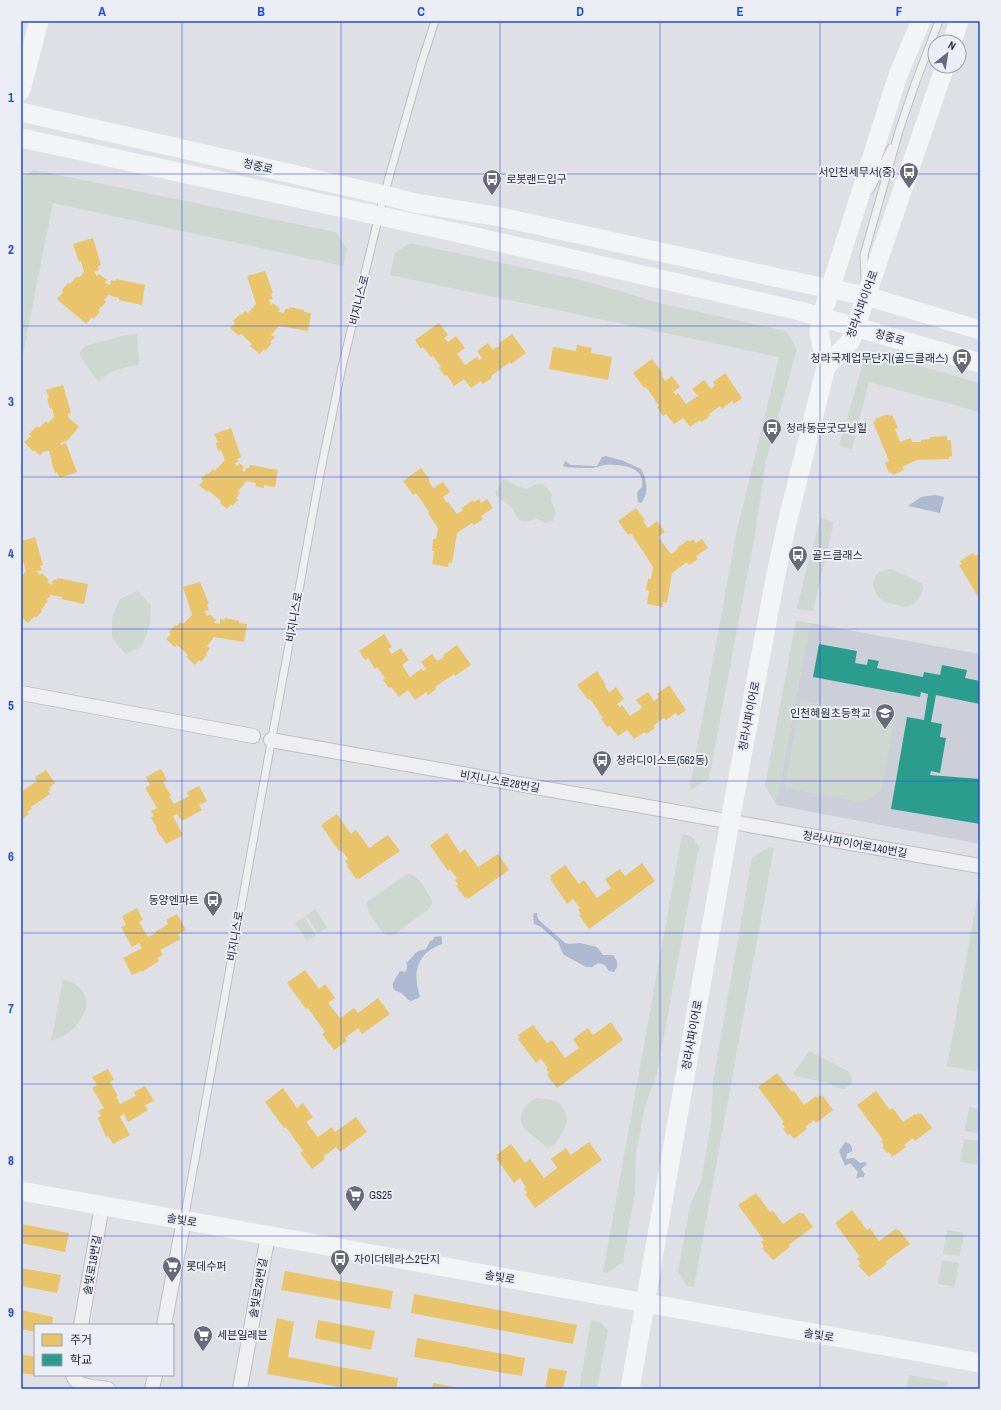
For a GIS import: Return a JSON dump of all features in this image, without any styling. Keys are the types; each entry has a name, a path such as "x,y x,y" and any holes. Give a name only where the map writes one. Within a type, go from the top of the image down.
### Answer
{"main road":[{"path":"826,367 819,332 821,318 898,75 921,21"},
{"path":"955,34 959,21"},
{"path":"21,38 38,24"},
{"path":"21,90 38,24"},
{"name":"청라사파이어로","path":"630,1389 730,821 774,584 787,523 826,367 851,340 942,74"},
{"name":"청중로","path":"21,112 415,203 495,216 831,288"},
{"name":"청중로","path":"21,138 380,216 800,312 980,363"},
{"path":"831,288 866,296 980,330"},
{"name":"솔빛로","path":"21,1191 980,1363"}],"street":[{"path":"21,693 253,736"},
{"name":"비지니스로28번길","path":"271,740 730,821"},
{"name":"청라사파이어로140번길","path":"730,821 980,866"},
{"name":"솔빛로18번길","path":"81,1324 102,1206"},
{"path":"164,1324 184,1220"},
{"name":"솔빛로28번길","path":"240,1389 268,1235"},
{"path":"72,1376 74,1380 80,1384 108,1389"},
{"path":"152,1389 155,1376"}],"lane":[{"name":"비지니스로","path":"184,1220 321,469 338,386 384,195 422,60 435,21"},
{"path":"866,296 864,255 899,131 939,21"},
{"path":"846,238 899,131"}],"shaded area":[{"path":"34,170 336,232 347,250 343,266 53,203 21,364 21,178"},
{"path":"410,243 589,282 659,303 786,331 797,349 766,461 754,540 709,779 689,791 736,534 779,357 390,275 395,253"},
{"path":"137,334 139,365 122,368 108,374 99,382 81,358 80,352 85,346 126,335"},
{"path":"877,354 980,383 980,412 869,382 852,449 839,446 863,363"},
{"path":"503,479 526,489 538,484 544,485 552,495 551,500 556,512 553,521 545,523 537,519 525,522 519,520 512,508 495,493"},
{"path":"821,518 834,522 813,611 797,609 805,574"},
{"path":"892,569 921,583 923,586 922,594 918,600 908,607 883,601 875,591 873,582 876,575 881,571"},
{"path":"137,591 151,605 150,624 142,646 126,655 112,638 112,618 120,599"},
{"path":"796,621 810,623 776,805 765,785"},
{"name":"인천혜원초등학교","path":"810,623 980,654 980,844 776,805"},
{"path":"800,700 894,717 881,791 862,802 785,788"},
{"path":"682,834 691,836 699,846 657,1074 645,1106 636,1154 635,1193 623,1262 607,1273 603,1272"},
{"path":"769,847 774,848 694,1287 687,1286 678,1271 690,1205 701,1182 711,1122 713,1082 752,858"},
{"path":"407,874 419,880 432,900 432,904 429,909 395,934 386,935 369,913 367,904 368,901"},
{"path":"980,887 980,1072 947,1066"},
{"path":"315,909 327,927 318,933 306,915"},
{"path":"304,917 316,935 307,941 295,923"},
{"path":"63,979 76,985 84,993 86,1002 85,1012 80,1021 72,1030 62,1037 51,1041"},
{"path":"809,1051 848,1071 852,1077 851,1084 845,1089 842,1089 793,1074"},
{"path":"537,1098 556,1101 564,1109 567,1118 563,1132 556,1143 547,1148 529,1133 522,1124 522,1112 526,1105"},
{"path":"969,1107 980,1109 980,1134 965,1131"},
{"path":"964,1139 980,1141 977,1165 960,1162"},
{"path":"947,1230 964,1233 960,1256 943,1254"},
{"path":"942,1260 959,1263 955,1287 938,1284"},
{"path":"591,1320 600,1322 608,1330 597,1389 579,1389"},
{"path":"909,1375 948,1382 946,1389 906,1389"}],"water":[{"path":"606,456 624,461 641,469 645,477 646,491 644,500 641,503 638,502 637,492 642,487 642,480 636,471 630,468 617,465 603,465 595,468 572,468 563,466 565,461 571,465 597,466 602,457"},
{"path":"935,495 944,497 940,513 908,506 921,497"},
{"path":"537,913 538,919 541,922 565,943 580,943 597,947 603,955 613,955 616,959 617,968 614,972 609,971 605,965 598,963 592,967 586,967 563,954 558,942 541,927 534,924 533,914"},
{"path":"441,936 442,944 427,953 419,964 417,979 420,997 412,1001 408,1000 403,994 393,988 393,983 400,971 405,972 407,968 406,963 414,954 426,949 434,937"},
{"path":"845,1142 850,1144 852,1148 852,1151 847,1154 846,1159 854,1158 860,1163 865,1162 867,1164 861,1169 865,1174 863,1178 856,1178 858,1172 850,1163 845,1166 839,1151"}],"building: 주거":[{"path":"93,238 101,265 98,266 99,270 94,272 97,276 99,274 107,280 105,283 110,285 111,280 115,281 116,279 145,285 142,305 119,300 119,298 108,295 104,300 106,302 98,310 100,312 94,319 92,317 86,324 57,299 68,283 70,284 77,276 79,278 84,272 81,261 79,262 73,244"},
{"path":"265,271 273,293 271,294 273,299 269,300 271,305 273,303 280,309 278,312 284,313 285,309 289,309 290,307 311,313 308,331 279,326 271,335 275,337 270,342 272,343 260,354 250,346 252,344 241,334 239,336 230,328 235,323 233,321 240,314 241,315 245,311 248,313 256,304 247,276"},
{"path":"439,323 448,335 444,338 448,342 456,336 465,348 457,354 465,365 477,357 479,360 482,358 477,351 488,343 493,350 500,345 498,344 512,334 526,353 511,364 510,362 483,384 481,381 471,388 464,379 454,386 447,375 445,376 439,368 441,367 433,356 431,357 423,347 421,349 415,340"},
{"path":"577,345 592,348 591,353 612,357 608,380 549,369 553,347 576,351"},
{"path":"652,359 663,373 661,374 665,381 672,376 680,387 673,392 676,395 678,393 686,404 698,396 692,389 704,380 711,389 715,385 713,382 725,373 742,398 734,404 732,401 722,409 720,406 709,414 710,416 702,422 700,420 690,427 683,418 674,424 666,414 663,416 657,407 659,406 646,387 644,388 633,373"},
{"path":"63,385 71,413 68,414 68,417 79,427 67,441 60,443 61,445 66,443 77,472 60,478 57,472 55,473 49,451 44,451 40,455 34,450 33,451 24,442 31,436 29,434 37,426 39,428 46,421 48,423 54,417 52,408 50,409 47,398 49,398 46,390"},
{"path":"888,414 889,416 892,415 898,428 895,429 900,442 911,438 912,442 921,442 921,440 930,439 930,437 947,436 947,440 951,440 952,456 949,457 949,459 917,460 902,467 904,470 893,475 891,472 889,473 885,463 889,461 873,422 876,421 875,419"},
{"path":"231,428 241,457 237,459 238,462 234,463 237,466 239,463 244,467 242,470 245,472 246,468 249,468 250,465 278,470 275,487 264,485 264,488 255,486 256,483 247,481 238,491 240,493 236,498 238,500 232,506 231,504 227,509 220,503 221,501 208,490 207,492 199,485 203,481 201,479 207,473 208,474 213,469 215,471 225,460 221,450 218,451 216,443 218,442 214,434"},
{"path":"421,468 430,480 429,481 433,488 443,482 450,492 443,497 457,514 463,510 462,508 473,500 474,502 479,499 481,503 487,499 493,508 481,516 483,519 474,525 472,523 457,533 452,563 449,562 448,567 432,564 434,551 432,551 433,539 436,539 438,528 416,493 413,495 403,481"},
{"path":"636,508 645,520 643,521 648,528 657,521 665,532 658,537 671,554 688,540 689,542 693,539 696,543 702,539 708,548 696,556 698,559 689,565 687,562 672,573 667,603 663,602 663,607 647,604 649,591 646,590 648,579 651,579 653,567 631,533 628,535 618,521"},
{"path":"35,537 43,565 40,566 42,570 36,571 40,575 42,573 49,580 47,582 52,585 53,580 57,580 58,578 88,584 84,604 61,599 62,597 51,595 46,600 48,601 41,610 42,611 36,618 35,616 28,623 21,617 21,577 26,571 23,561 21,561 21,541"},
{"path":"973,553 975,556 978,554 980,558 980,600 959,565 962,564 960,561"},
{"path":"200,582 209,604 207,605 209,610 205,611 207,616 209,614 216,620 214,623 220,624 220,619 225,620 225,618 247,624 244,642 214,637 207,646 210,648 206,653 207,655 201,662 199,660 195,665 186,657 188,655 177,645 175,647 166,639 171,634 169,632 175,625 177,626 180,622 183,624 192,615 183,587"},
{"path":"384,634 392,647 388,649 392,654 401,648 409,660 402,665 410,677 421,669 423,671 426,669 421,662 432,654 437,661 444,657 443,655 457,645 471,665 435,687 436,689 428,695 426,692 415,700 408,690 399,697 383,680 385,678 377,667 375,669 368,658 365,660 359,651"},
{"path":"597,671 609,693 616,687 624,699 617,704 620,707 622,705 630,716 642,708 636,700 648,692 654,701 659,697 657,694 669,685 686,710 678,716 676,713 666,720 664,718 653,726 655,728 634,739 627,730 618,736 610,726 607,727 601,719 603,718 590,699 588,700 577,685"},
{"path":"161,769 167,780 163,782 171,796 169,797 174,804 189,796 187,792 199,786 207,801 199,805 202,810 182,821 177,814 173,816 183,835 166,844 151,818 154,816 151,811 157,808 145,788 150,785 146,777"},
{"path":"46,770 55,783 49,788 51,789 48,791 50,794 31,807 32,809 27,812 29,814 21,820 21,792 37,781 35,777"},
{"path":"337,814 351,834 356,830 369,848 388,835 400,851 359,879 356,879 345,861 348,859 341,850 339,851 321,825"},
{"path":"447,833 460,853 465,849 478,867 498,854 509,870 468,899 467,897 465,898 456,886 458,884 455,880 457,878 450,869 448,871 430,845"},
{"path":"642,863 655,881 589,929 579,915 581,914 578,910 580,908 573,899 567,904 550,879 552,878 550,876 565,865 579,884 584,880 597,898 611,888 605,879 620,869 625,876"},
{"path":"137,908 143,920 139,922 148,937 168,924 166,920 177,914 186,930 178,934 181,939 160,950 163,955 157,958 159,961 142,972 141,971 132,975 123,958 142,948 139,943 132,947 121,927 126,925 122,916"},
{"path":"305,970 319,989 325,984 335,998 328,1003 340,1018 354,1008 358,1013 378,998 390,1014 362,1034 358,1028 345,1038 347,1041 334,1050 322,1034 325,1032 308,1008 306,1009 287,983"},
{"path":"611,1022 623,1040 557,1088 547,1075 549,1073 546,1069 548,1068 541,1059 536,1063 518,1039 520,1037 518,1035 533,1025 547,1043 552,1040 565,1058 579,1048 573,1039 588,1028 593,1035"},
{"path":"108,1069 114,1080 110,1082 118,1096 116,1097 120,1104 136,1096 134,1092 145,1086 154,1101 145,1105 148,1110 128,1122 124,1114 120,1117 130,1135 113,1144 108,1136 106,1137 98,1118 101,1116 98,1111 104,1108 92,1088 97,1085 92,1077"},
{"path":"777,1073 792,1092 794,1091 804,1105 816,1096 817,1098 820,1095 821,1097 823,1096 833,1110 816,1123 814,1120 805,1127 807,1129 794,1139 783,1129 785,1128 782,1123 784,1122 758,1087"},
{"path":"283,1088 297,1108 303,1103 313,1117 306,1122 318,1137 332,1127 335,1132 356,1117 367,1132 340,1152 336,1147 323,1157 325,1159 312,1169 300,1153 303,1151 286,1127 284,1128 265,1102"},
{"path":"876,1091 890,1110 893,1108 903,1122 915,1114 916,1115 919,1113 920,1115 921,1113 932,1128 915,1141 913,1138 904,1145 906,1147 892,1157 889,1152 887,1153 882,1147 884,1146 881,1141 883,1140 857,1105"},
{"path":"589,1142 602,1160 535,1208 525,1194 527,1193 524,1189 526,1187 520,1178 514,1183 496,1158 498,1157 496,1155 511,1144 525,1163 530,1159 544,1178 557,1168 551,1159 566,1148 571,1155"},
{"path":"756,1193 770,1212 773,1211 783,1224 800,1212 801,1214 803,1213 813,1227 789,1245 790,1247 773,1260 762,1248 764,1247 761,1242 764,1240 738,1205"},
{"path":"852,1210 867,1230 870,1228 879,1241 896,1229 898,1231 899,1230 910,1244 885,1262 887,1264 869,1277 858,1265 861,1264 857,1259 860,1257 835,1223"},
{"path":"21,1224 69,1233 65,1252 21,1243"},
{"path":"21,1268 61,1275 57,1293 21,1286"},
{"path":"285,1271 393,1291 390,1309 281,1290"},
{"path":"414,1294 577,1325 573,1344 411,1313"},
{"path":"21,1310 53,1317 52,1324 34,1324 34,1332 21,1329"},
{"path":"277,1318 294,1322 288,1357 398,1378 396,1389 350,1389 267,1374"},
{"path":"318,1320 375,1331 371,1350 315,1338"},
{"path":"417,1338 525,1358 522,1376 414,1357"},
{"path":"21,1354 34,1357 34,1375 21,1373"},
{"path":"549,1368 567,1371 563,1389 545,1389"},
{"path":"433,1383 460,1388 460,1389 432,1389"}],"building: 학교":[{"path":"819,644 857,651 855,663 867,665 868,659 879,661 877,668 923,677 924,672 940,675 942,665 967,670 965,678 980,681 980,704 936,695 931,722 942,724 940,737 946,738 940,773 931,771 930,775 980,779 980,824 891,809 907,717 924,720 928,694 921,692 920,697 813,677"}],"place":[{"name":"서인천세무서(중)","path":"909,189"},
{"name":"로봇랜드입구","path":"492,196"},
{"name":"청라국제업무단지(골드클래스)","path":"962,375"},
{"name":"청라동문굿모닝힐","path":"772,445"},
{"name":"골드클래스","path":"798,572"},
{"name":"인천혜원초등학교","path":"885,730"},
{"name":"청라디이스트(562동)","path":"602,777"},
{"name":"동양엔파트","path":"213,917"},
{"name":"GS25","path":"355,1212"},
{"name":"자이더테라스2단지","path":"340,1276"},
{"name":"롯데수퍼","path":"172,1283"},
{"name":"세븐일레븐","path":"203,1352"}]}
